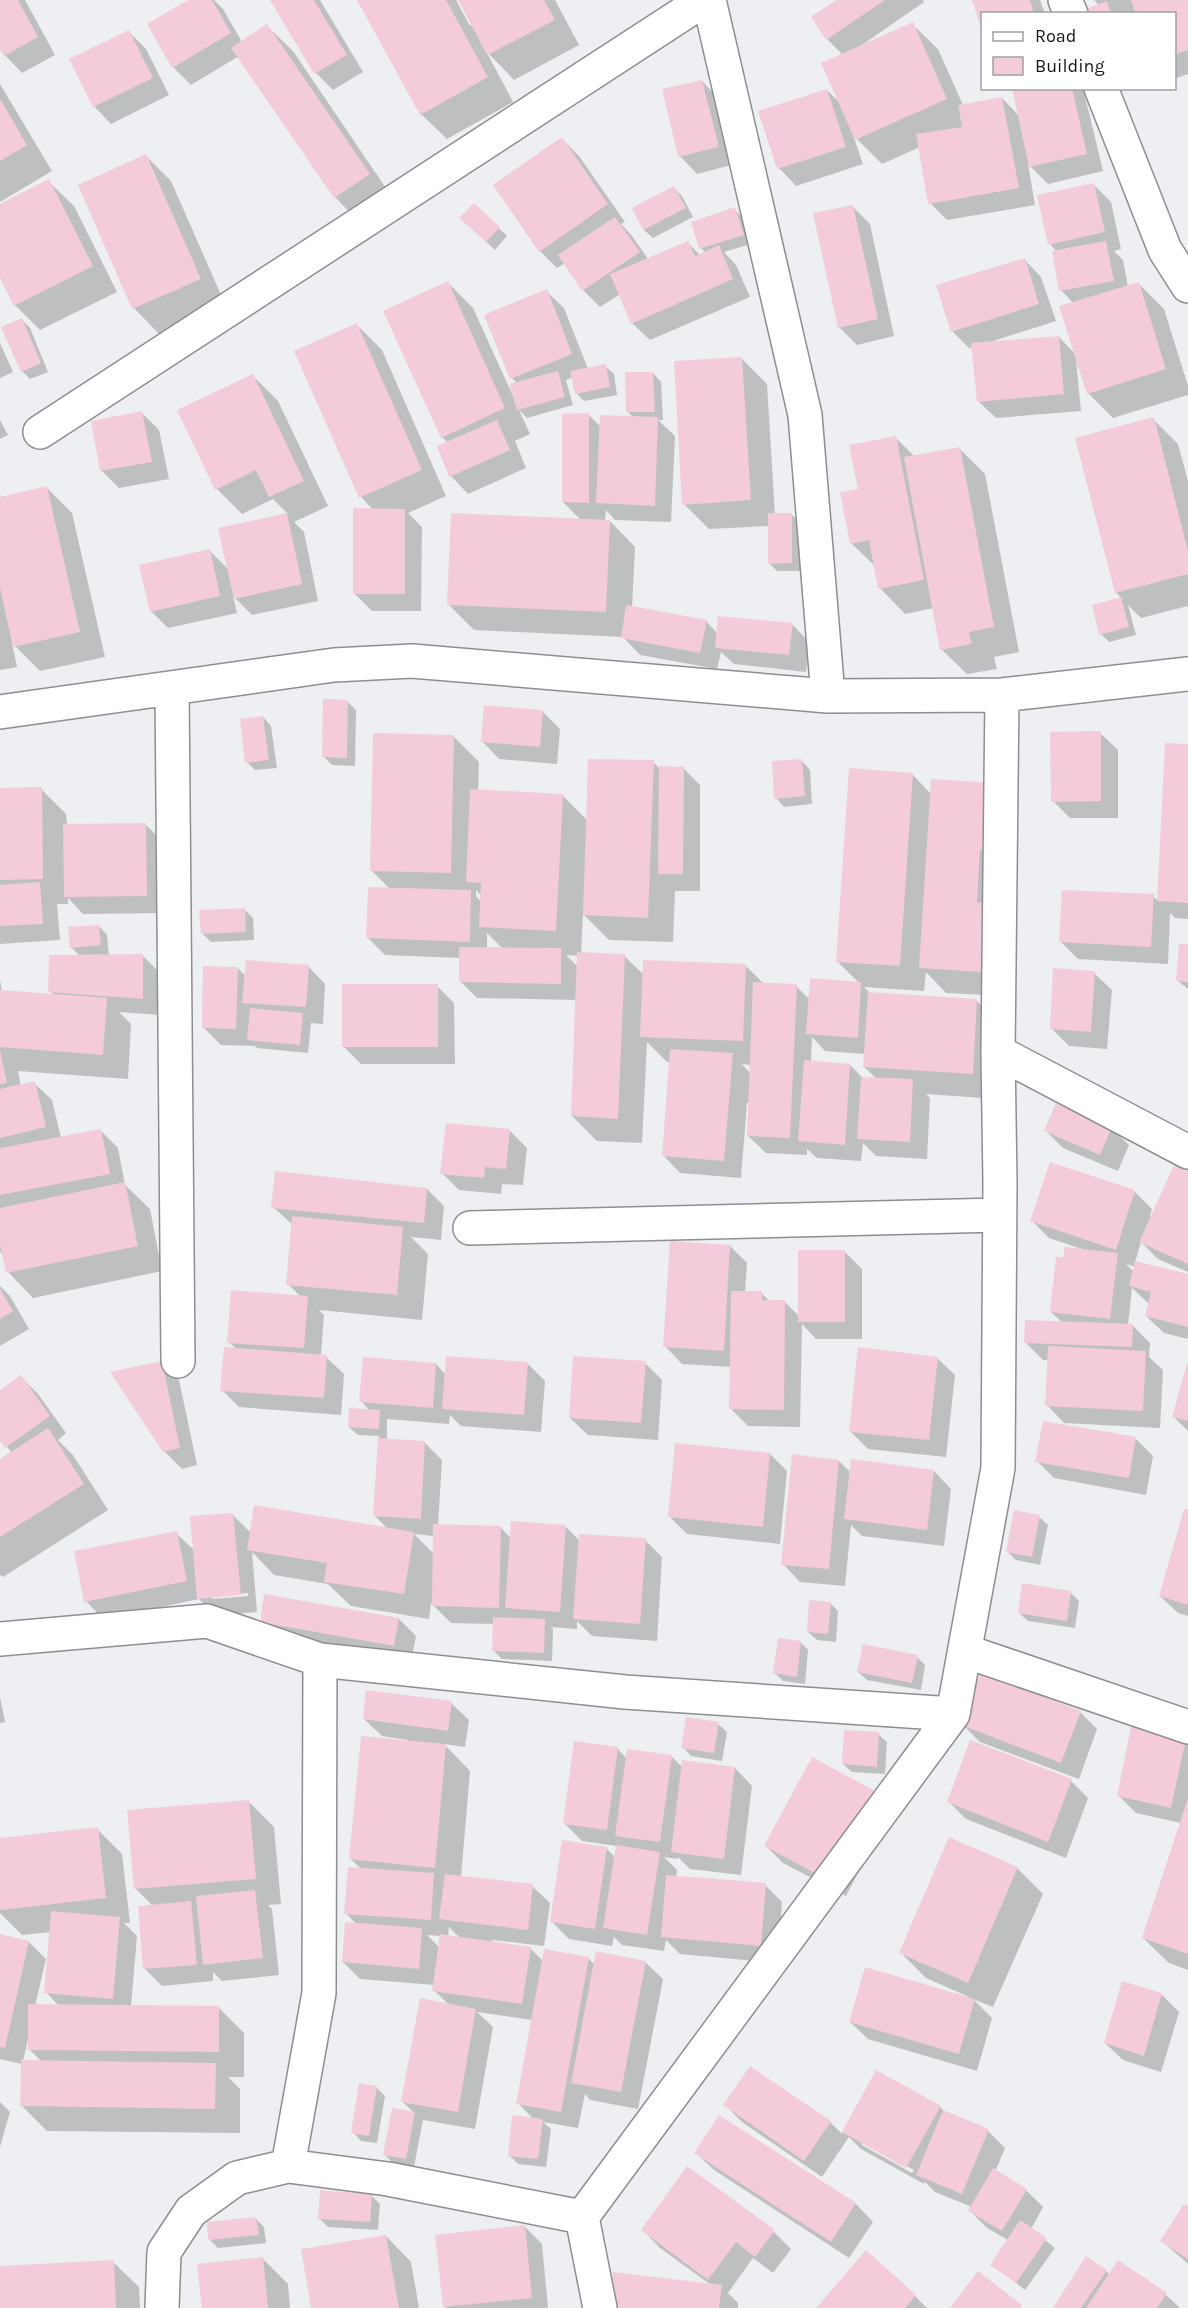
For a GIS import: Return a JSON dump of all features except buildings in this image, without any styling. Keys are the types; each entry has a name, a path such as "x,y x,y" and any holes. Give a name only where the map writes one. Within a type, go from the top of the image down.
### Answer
{"street":[{"path":"40,432 704,0"},
{"path":"709,0 805,415 828,696"},
{"path":"1102,90 1165,250 1188,286"},
{"path":"0,712 334,665 412,661 828,696 1002,695 1188,674"},
{"path":"172,689 178,1361"},
{"path":"600,2308 582,2217 953,1714 998,1468 998,1052 1002,695"},
{"path":"998,1052 1188,1152"},
{"path":"470,1228 999,1215"},
{"path":"0,1639 207,1621 320,1660 625,1692 953,1714"},
{"path":"965,1651 1188,1726"},
{"path":"288,2166 320,1993 320,1660"},
{"path":"162,2308 164,2252 191,2211 237,2178 288,2166 388,2180 582,2217"}]}
